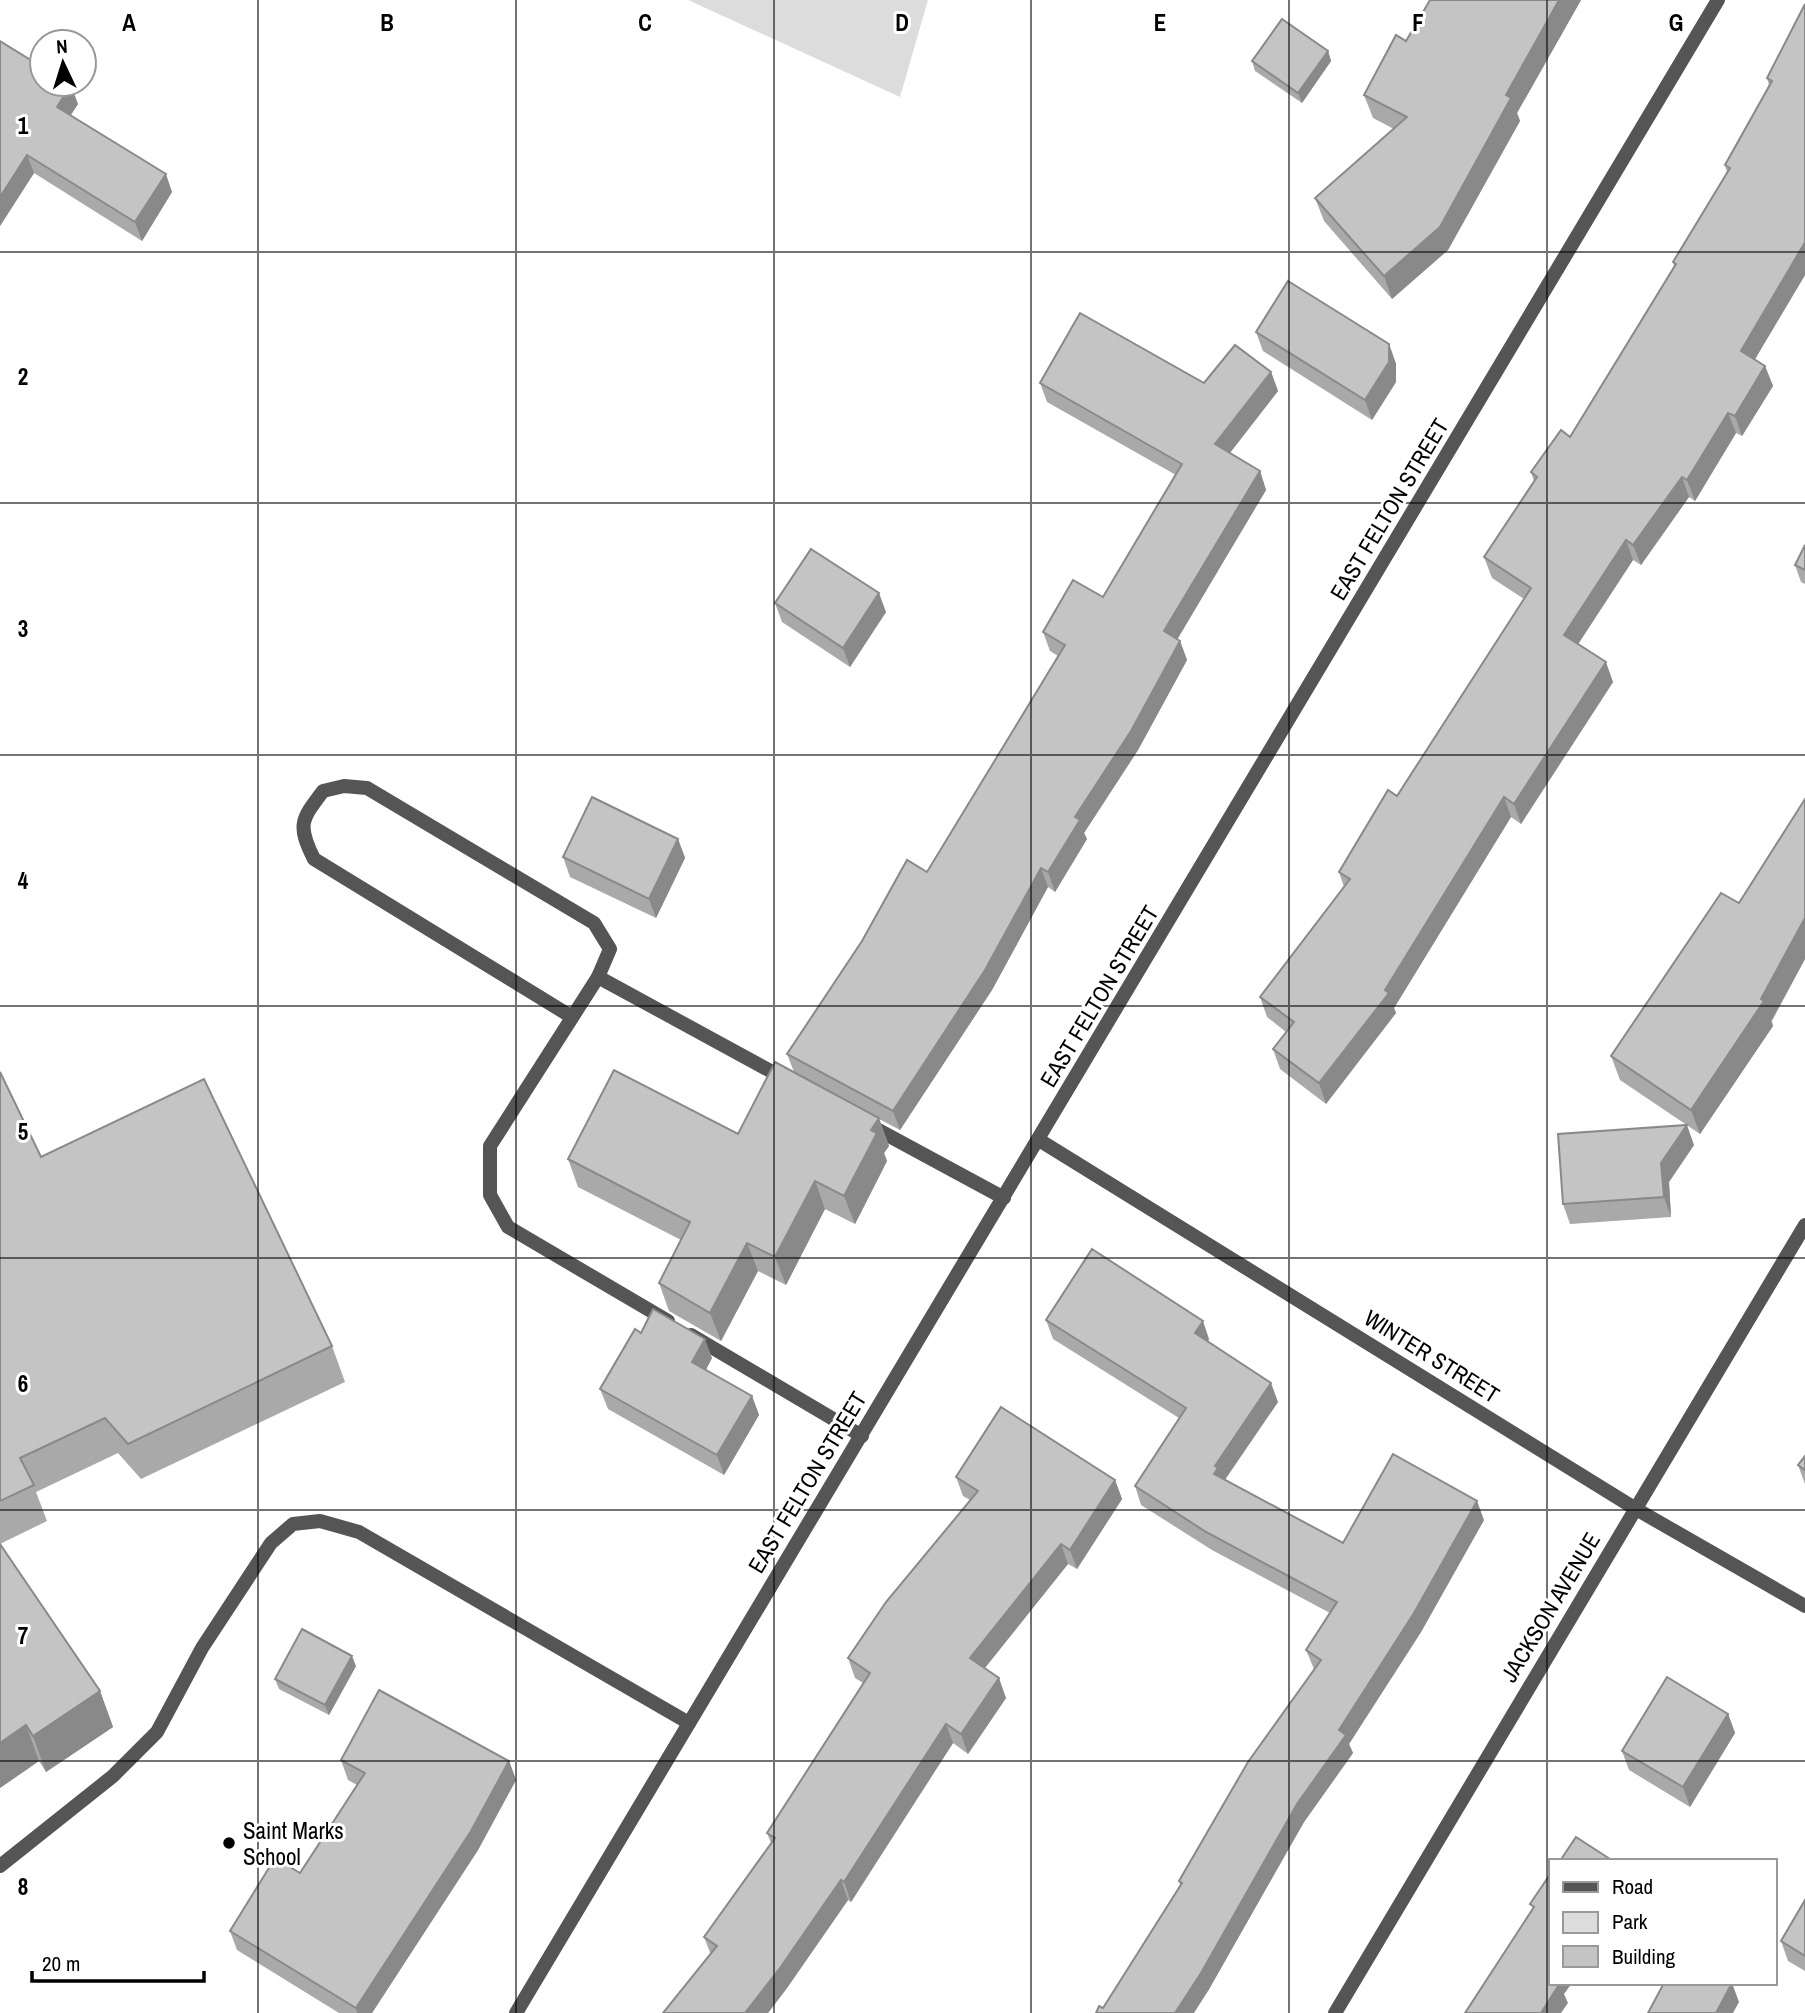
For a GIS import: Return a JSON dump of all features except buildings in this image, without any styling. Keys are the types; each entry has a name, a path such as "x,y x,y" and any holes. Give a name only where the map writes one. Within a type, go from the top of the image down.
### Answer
{"street":[{"name":"EAST FELTON STREET","path":"516,2013 1718,0"},
{"path":"572,1017 314,859 302,834 304,816 323,791 344,786 368,788 594,923 610,949 597,977 572,1017 490,1146 490,1195 508,1227 862,1436"},
{"path":"597,977 801,1088"},
{"path":"861,1120 1004,1198"},
{"name":"WINTER STREET","path":"1039,1140 1636,1509 1805,1605"},
{"name":"JACKSON AVENUE","path":"1335,2013 1805,1225"},
{"path":"0,1866 113,1776 157,1732 202,1648 271,1543 293,1524 320,1521 359,1532 690,1723"}],"green space":[{"path":"688,0 928,0 900,97"}],"place":[{"name":"Saint Marks School","path":"229,1843"}]}
